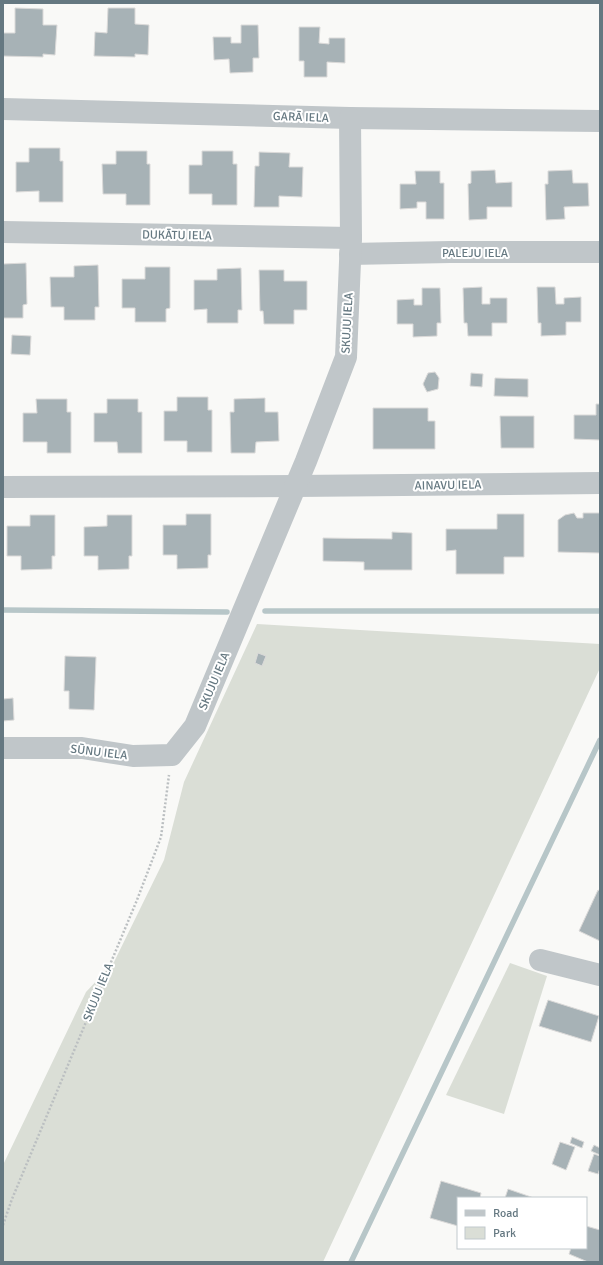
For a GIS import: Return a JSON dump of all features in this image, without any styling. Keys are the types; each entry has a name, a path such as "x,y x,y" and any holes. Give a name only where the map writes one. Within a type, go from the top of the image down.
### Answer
{"street":[{"name":"GARĀ IELA","path":"3,109 350,118 600,121"},
{"name":"SKUJU IELA","path":"172,755 195,726 296,486 346,357 351,246 350,118"},
{"name":"DUKĀTU IELA","path":"3,232 351,246"},
{"name":"PALEJU IELA","path":"351,246 450,252 600,252"},
{"name":"AINAVU IELA","path":"296,486 600,483"},
{"path":"3,487 296,486"},
{"name":"SŪNU IELA","path":"3,748 82,748 133,756 172,755"},
{"path":"540,960 600,975"}],"path":[{"name":"SKUJU IELA","path":"3,1225 21,1178 137,900 161,837 172,755"}],"green space":[{"path":"257,624 600,644 600,668 323,1262 3,1262 3,1165 86,992 114,962 164,860 184,782"},
{"path":"510,963 547,976 504,1114 446,1095"}],"building":[{"path":"15,8 43,9 43,25 57,25 55,55 43,54 43,57 3,56 3,33 15,33"},
{"path":"108,8 135,8 135,24 149,25 148,55 135,54 135,57 94,56 95,32 107,33"},
{"path":"241,25 258,25 259,58 253,58 253,72 230,73 229,59 214,60 213,37 231,37 231,43 241,43"},
{"path":"299,27 320,27 319,43 329,44 329,38 345,38 345,63 327,62 327,77 304,77 304,61 299,61"},
{"path":"29,148 60,148 60,161 63,161 63,202 39,202 39,191 16,192 16,162 29,162"},
{"path":"116,151 147,151 147,164 150,164 150,205 126,205 126,194 103,194 102,164 116,164"},
{"path":"202,151 233,151 233,164 237,164 237,205 212,205 212,194 189,194 189,165 202,165"},
{"path":"259,152 290,153 289,167 303,167 302,197 279,196 279,207 254,207 255,166 259,166"},
{"path":"495,170 496,183 512,182 512,207 487,207 487,219 469,220 468,184 471,183 471,171"},
{"path":"572,170 573,183 588,183 589,206 564,207 565,219 546,220 545,184 548,184 548,171"},
{"path":"415,171 440,171 440,183 444,183 444,219 426,219 426,202 417,202 417,208 400,209 400,184 416,184"},
{"path":"26,263 27,304 23,305 23,318 3,318 3,264"},
{"path":"98,265 99,307 95,307 95,320 64,320 64,307 51,307 50,277 74,277 74,266"},
{"path":"145,267 170,267 170,308 166,309 166,322 135,322 135,308 122,308 122,279 145,279"},
{"path":"241,268 242,310 238,310 238,323 207,323 207,309 194,310 194,280 217,280 217,269"},
{"path":"259,270 284,270 284,281 307,281 307,310 294,310 294,324 264,324 263,311 260,311"},
{"path":"482,287 482,304 490,304 490,298 507,298 507,323 492,323 492,336 468,336 467,323 464,323 463,288"},
{"path":"537,287 555,287 556,304 564,304 564,298 581,297 581,322 566,322 566,335 541,336 541,323 538,323"},
{"path":"422,288 440,288 441,323 437,323 437,336 413,337 413,324 397,324 397,300 414,299 414,305 422,305"},
{"path":"12,335 31,336 30,355 11,354"},
{"path":"435,372 439,378 438,389 427,392 423,384 428,373"},
{"path":"471,373 483,374 482,387 470,386"},
{"path":"495,378 528,379 528,397 494,396"},
{"path":"177,397 208,397 208,410 212,410 212,452 187,452 187,441 164,441 164,411 177,411"},
{"path":"265,398 265,412 278,412 279,441 256,442 255,453 231,453 230,412 234,412 234,399"},
{"path":"36,399 67,399 67,412 71,412 71,453 47,453 47,442 23,442 23,413 37,413"},
{"path":"107,399 138,399 138,412 142,412 142,453 118,453 117,442 94,442 94,413 107,413"},
{"path":"596,404 600,404 600,440 574,439 574,415 596,415"},
{"path":"373,408 428,408 428,421 435,421 435,449 373,449"},
{"path":"500,416 534,416 534,448 501,448"},
{"path":"574,513 577,518 583,518 583,513 600,513 600,553 558,552 558,520 565,515"},
{"path":"186,514 211,514 211,555 208,555 208,568 177,569 177,555 163,555 163,525 186,525"},
{"path":"497,514 524,514 524,557 504,557 504,574 456,574 456,550 446,551 446,529 497,529"},
{"path":"30,515 55,515 55,556 52,556 52,569 21,570 21,556 7,556 7,526 30,526"},
{"path":"107,515 132,515 132,556 129,556 129,569 98,570 98,556 84,556 84,527 107,526"},
{"path":"392,532 412,533 412,570 364,570 364,562 323,561 323,538 392,539"},
{"path":"258,653 266,656 262,666 255,663"},
{"path":"65,656 96,657 94,710 69,709 69,691 64,691"},
{"path":"13,698 14,720 3,721 3,699"},
{"path":"598,890 600,891 600,941 579,931"},
{"path":"548,1000 599,1016 591,1042 539,1026"},
{"path":"572,1137 584,1142 582,1148 570,1143"},
{"path":"560,1142 575,1147 566,1170 552,1164"},
{"path":"594,1145 600,1148 600,1155 591,1151"},
{"path":"594,1154 600,1156 600,1168 598,1174 588,1171"},
{"path":"441,1181 481,1193 480,1197 457,1197 457,1226 430,1218"},
{"path":"508,1189 531,1197 505,1197"},
{"path":"587,1226 600,1230 600,1262 588,1262 569,1254 571,1249 587,1249"}],"waterway":[{"path":"3,610 227,612"},
{"path":"265,611 600,611"},
{"path":"351,1262 600,740"}]}
